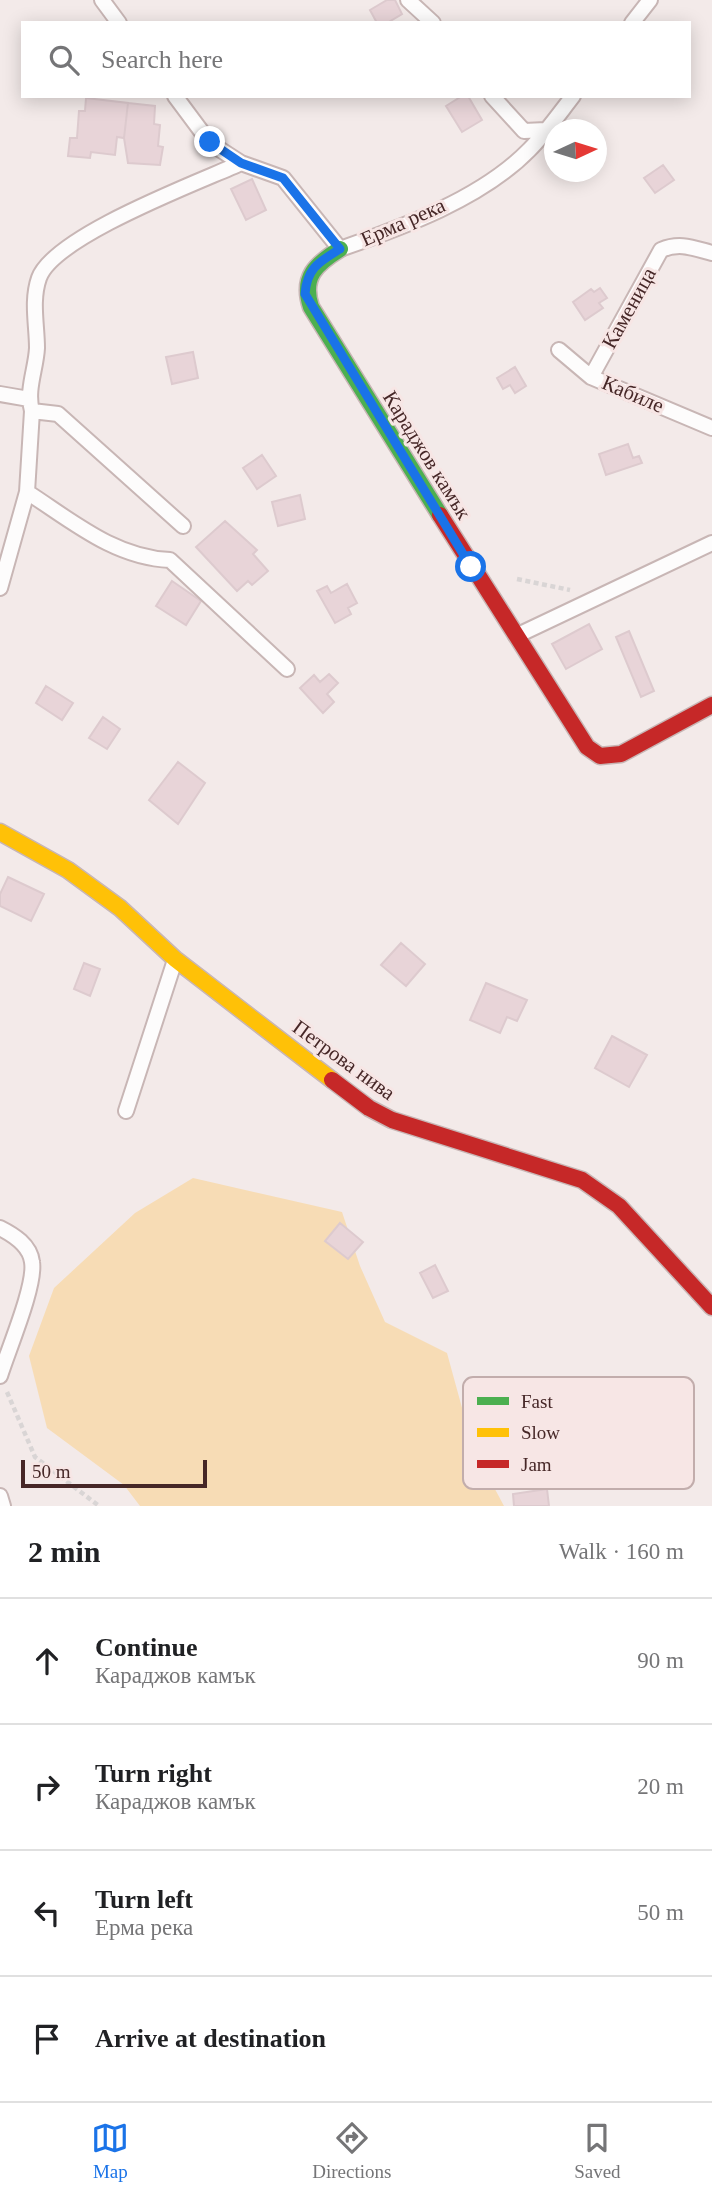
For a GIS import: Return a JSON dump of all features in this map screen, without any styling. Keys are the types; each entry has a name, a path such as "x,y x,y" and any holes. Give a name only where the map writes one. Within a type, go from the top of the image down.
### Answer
{"street":[{"name":"Караджов камък","path":"340,249 313,265 306,277 305,294 311,307 515,637 587,747 600,757 621,754 712,705"},
{"name":"Петрова нива","path":"0,832 78,878 120,908 175,959 369,1108 392,1120 582,1180 619,1206 712,1307"}],"lane":[{"path":"102,0 118,21"},
{"path":"408,0 431,21"},
{"path":"634,21 650,0"},
{"name":"Ерма река","path":"177,98 210,142 241,163 283,178 340,249 413,223 502,173 544,133"},
{"path":"494,98 524,131 544,131"},
{"name":"Ерма река","path":"555,119 571,98"},
{"path":"0,588 27,492 37,348 34,317 40,277 64,250 106,224 241,163"},
{"name":"Каменица","path":"591,377 661,250 673,244 712,253"},
{"name":"Кабиле","path":"559,350 591,377 712,428"},
{"path":"0,394 58,414 183,527"},
{"path":"27,492 115,548 147,559 170,560 287,669"},
{"path":"515,637 712,544"},
{"path":"126,1111 175,959"},
{"path":"0,1228 22,1242 32,1261 31,1279 0,1375"},
{"path":"0,1496 3,1506"}],"path":[{"path":"515,579 579,591"},
{"path":"0,1375 35,1457 99,1506"}],"shaded area":[{"path":"193,1178 342,1212 360,1266 385,1322 447,1353 463,1411 463,1489 495,1489 504,1506 140,1506 124,1485 47,1428 29,1356 54,1288 135,1213"}],"building":[{"path":"387,0 395,0 402,14 390,21 376,21 370,10"},
{"path":"86,98 128,103 124,138 117,137 115,155 91,152 90,158 68,156 70,138 77,138 79,111 85,111"},
{"path":"459,98 469,98 482,120 462,132 446,106"},
{"path":"128,103 155,106 154,124 160,125 158,146 163,147 160,165 128,163 124,138"},
{"path":"663,165 674,180 655,193 644,178"},
{"path":"252,179 266,210 246,220 231,189"},
{"path":"600,288 607,298 599,303 603,308 585,320 573,302 591,289 594,292"},
{"path":"193,352 198,378 172,384 166,357"},
{"path":"515,367 526,386 515,393 510,385 503,389 497,378"},
{"path":"628,444 633,458 639,456 642,463 606,475 599,454"},
{"path":"262,455 276,476 257,489 243,468"},
{"path":"300,495 305,519 278,526 272,502"},
{"path":"225,521 257,550 253,554 268,571 252,585 248,581 237,591 196,547"},
{"path":"172,581 201,601 186,625 156,606"},
{"path":"347,584 357,603 348,608 351,614 335,623 317,591 327,586 331,593"},
{"path":"589,624 602,649 566,669 552,644"},
{"path":"629,631 654,691 641,697 616,637"},
{"path":"329,674 338,683 327,694 334,702 323,713 300,688 314,675 320,682"},
{"path":"46,686 73,703 62,720 36,703"},
{"path":"103,717 120,729 107,749 89,738"},
{"path":"178,762 205,783 178,824 149,800"},
{"path":"8,877 44,894 31,921 0,906 0,894"},
{"path":"401,943 425,964 406,986 381,965"},
{"path":"84,963 100,969 90,996 74,989"},
{"path":"486,983 527,1000 517,1021 507,1017 500,1033 470,1020"},
{"path":"612,1036 647,1055 629,1087 595,1068"},
{"path":"340,1223 363,1242 348,1259 325,1241"},
{"path":"435,1265 448,1291 433,1298 420,1273"},
{"path":"547,1489 549,1506 514,1506 513,1494"}],"traffic: fast":[{"path":"340,249 324,260 309,279 308,297 311,307 440,515"}],"traffic: slow":[{"path":"0,832 68,870 120,908 175,959 332,1080"}],"traffic: jam":[{"path":"440,515 587,747 600,756 621,754 712,705"},
{"path":"332,1080 369,1108 392,1120 582,1180 619,1206 712,1307"}],"route":[{"path":"210,142 241,163 283,178 340,249 313,265 306,277 305,294 471,567"}]}
